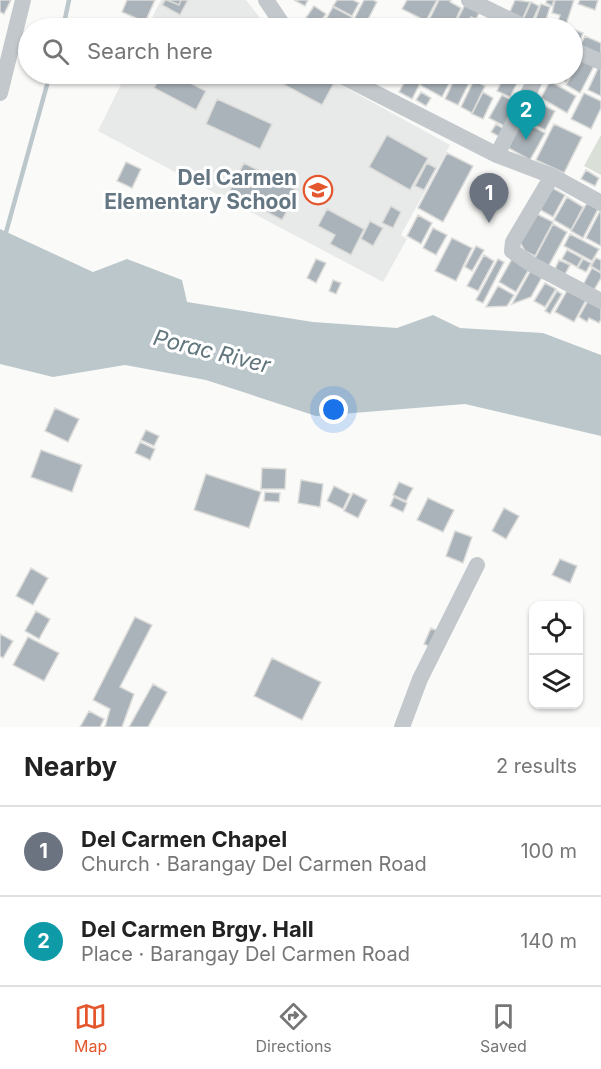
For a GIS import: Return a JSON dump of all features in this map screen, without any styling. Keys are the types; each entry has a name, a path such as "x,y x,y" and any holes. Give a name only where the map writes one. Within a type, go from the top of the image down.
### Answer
{"street":[{"path":"19,18 23,0"},
{"path":"266,0 278,18"},
{"path":"469,0 506,18"},
{"path":"0,93 18,20"},
{"path":"583,54 601,62"},
{"path":"357,84 497,156 552,176 601,203"},
{"path":"497,156 533,84"},
{"path":"552,176 513,242 512,251 531,264 601,301"},
{"path":"402,727 420,679 477,565"}],"shaded area":[{"path":"161,0 246,0 260,18 152,18"},
{"name":"Del Carmen Elementary School","path":"121,84 339,84 450,145 401,235 407,239 383,282 98,131"},
{"path":"601,135 601,175 584,166"}],"water":[{"name":"Porac River","path":"0,229 93,272 127,259 182,280 187,302 313,322 397,328 433,315 460,328 543,333 601,355 601,436 465,404 316,416 206,380 125,365 53,377 0,364"}],"building":[{"path":"0,0 11,0 4,14 0,12"},
{"path":"127,0 155,0 147,18 136,18 122,12"},
{"path":"165,0 188,0 180,15 162,5"},
{"path":"167,0 181,0 179,5"},
{"path":"294,0 308,0 305,6"},
{"path":"337,0 353,0 359,3 352,16 333,6"},
{"path":"364,0 377,2 369,18 355,18"},
{"path":"407,0 437,0 428,18 420,18 402,9"},
{"path":"439,0 451,0 450,2 461,8 456,18 430,18"},
{"path":"515,0 530,2 523,18 509,14"},
{"path":"547,0 554,0 552,6 546,3"},
{"path":"555,0 574,0 568,18 559,18 560,15 552,13"},
{"path":"580,0 598,0 595,10 578,4"},
{"path":"467,1 482,8 477,18 458,18"},
{"path":"531,2 539,6 534,18 524,18"},
{"path":"541,4 550,7 547,18 536,18"},
{"path":"314,6 326,14 323,18 306,18"},
{"path":"333,7 352,17 351,18 327,18"},
{"path":"585,36 601,43 601,54 583,47"},
{"path":"583,59 594,66 580,93 566,85 583,84"},
{"path":"601,65 601,96 588,90"},
{"path":"156,84 192,84 206,91 196,110 154,88"},
{"path":"283,84 333,84 322,105"},
{"path":"403,84 420,84 412,99 399,92"},
{"path":"421,84 449,84 442,97"},
{"path":"452,84 468,84 458,105 445,99"},
{"path":"472,84 485,86 472,113 461,107"},
{"path":"500,84 516,84 510,97 497,91"},
{"path":"548,84 555,84 576,96 567,113 541,98"},
{"path":"421,92 431,98 426,106 416,100"},
{"path":"483,92 493,98 483,119 472,114"},
{"path":"584,93 601,101 601,108 591,129 571,119"},
{"path":"502,95 518,104 506,127 489,118"},
{"path":"528,98 555,111 545,130 519,117"},
{"path":"217,99 272,124 260,149 206,124"},
{"path":"521,120 545,133 530,160 507,147"},
{"path":"496,124 504,129 500,137 491,132"},
{"path":"554,124 582,137 564,173 536,160"},
{"path":"387,135 428,158 410,190 369,167"},
{"path":"447,153 473,166 443,222 418,208"},
{"path":"126,162 141,169 132,188 117,181"},
{"path":"244,163 298,191 282,220 229,192"},
{"path":"427,163 436,168 424,190 415,186"},
{"path":"586,170 599,178 595,186 581,179"},
{"path":"549,186 565,195 553,217 537,208"},
{"path":"567,197 583,207 571,230 554,220"},
{"path":"587,203 598,209 583,238 571,231"},
{"path":"391,206 401,212 393,228 382,223"},
{"path":"327,209 364,229 351,255 330,244 335,235 318,226"},
{"path":"601,209 601,246 586,238"},
{"path":"535,213 553,222 535,256 525,251 520,242"},
{"path":"418,215 432,223 421,244 407,236"},
{"path":"370,221 383,228 373,246 361,239"},
{"path":"553,224 567,232 548,267 534,260"},
{"path":"433,228 447,235 436,255 423,248"},
{"path":"570,234 599,249 592,261 564,246"},
{"path":"452,238 472,248 456,281 435,271"},
{"path":"476,246 484,250 472,271 465,267"},
{"path":"567,250 582,258 577,267 562,259"},
{"path":"484,255 494,261 478,291 467,286"},
{"path":"596,258 601,260 601,272 591,266"},
{"path":"316,259 326,263 316,283 307,278"},
{"path":"498,259 504,262 483,303 476,300"},
{"path":"512,259 529,269 516,292 499,282"},
{"path":"583,259 591,263 586,272 578,268"},
{"path":"559,260 570,265 565,274 555,269"},
{"path":"592,268 601,273 601,278 594,290 583,285"},
{"path":"531,270 542,277 531,297 512,304"},
{"path":"333,280 341,283 336,294 329,291"},
{"path":"545,283 556,289 545,307 534,301"},
{"path":"498,286 514,295 507,306 486,307"},
{"path":"568,289 586,300 574,322 555,312"},
{"path":"557,291 562,294 550,314 545,311"},
{"path":"589,299 601,306 599,323 589,318 587,322 579,317"},
{"path":"55,408 79,419 68,442 45,431"},
{"path":"146,430 159,436 154,446 141,440"},
{"path":"140,442 155,449 150,460 135,453"},
{"path":"41,450 82,465 72,492 31,477"},
{"path":"262,468 286,469 285,489 261,489"},
{"path":"206,474 261,492 249,528 194,510"},
{"path":"301,480 323,484 320,507 298,503"},
{"path":"399,482 413,488 406,501 393,495"},
{"path":"334,486 350,494 343,509 327,501"},
{"path":"265,492 280,493 279,502 264,501"},
{"path":"353,493 367,500 358,518 344,511"},
{"path":"394,497 407,503 403,512 390,506"},
{"path":"428,498 454,510 443,532 417,520"},
{"path":"504,508 519,516 506,539 492,531"},
{"path":"455,531 472,537 463,563 446,556"},
{"path":"560,559 577,566 570,583 552,575"},
{"path":"31,568 48,578 33,605 16,596"},
{"path":"36,611 50,619 39,639 25,631"},
{"path":"135,617 152,625 120,687 134,694 122,727 105,727 110,709 93,700"},
{"path":"431,628 440,632 432,648 424,644"},
{"path":"0,634 13,641 3,658 0,656"},
{"path":"28,637 59,653 44,681 13,665"},
{"path":"272,658 321,682 302,720 254,696"},
{"path":"153,684 167,692 148,727 129,727"},
{"path":"89,711 104,719 100,727 80,727"}],"waterway":[{"path":"65,18 69,0"},
{"path":"5,236 47,84"}],"place":[{"name":"Del Carmen Brgy. Hall","path":"526,140"},
{"name":"Del Carmen Elementary School","path":"318,190"},
{"name":"Del Carmen Chapel","path":"489,223"}]}
